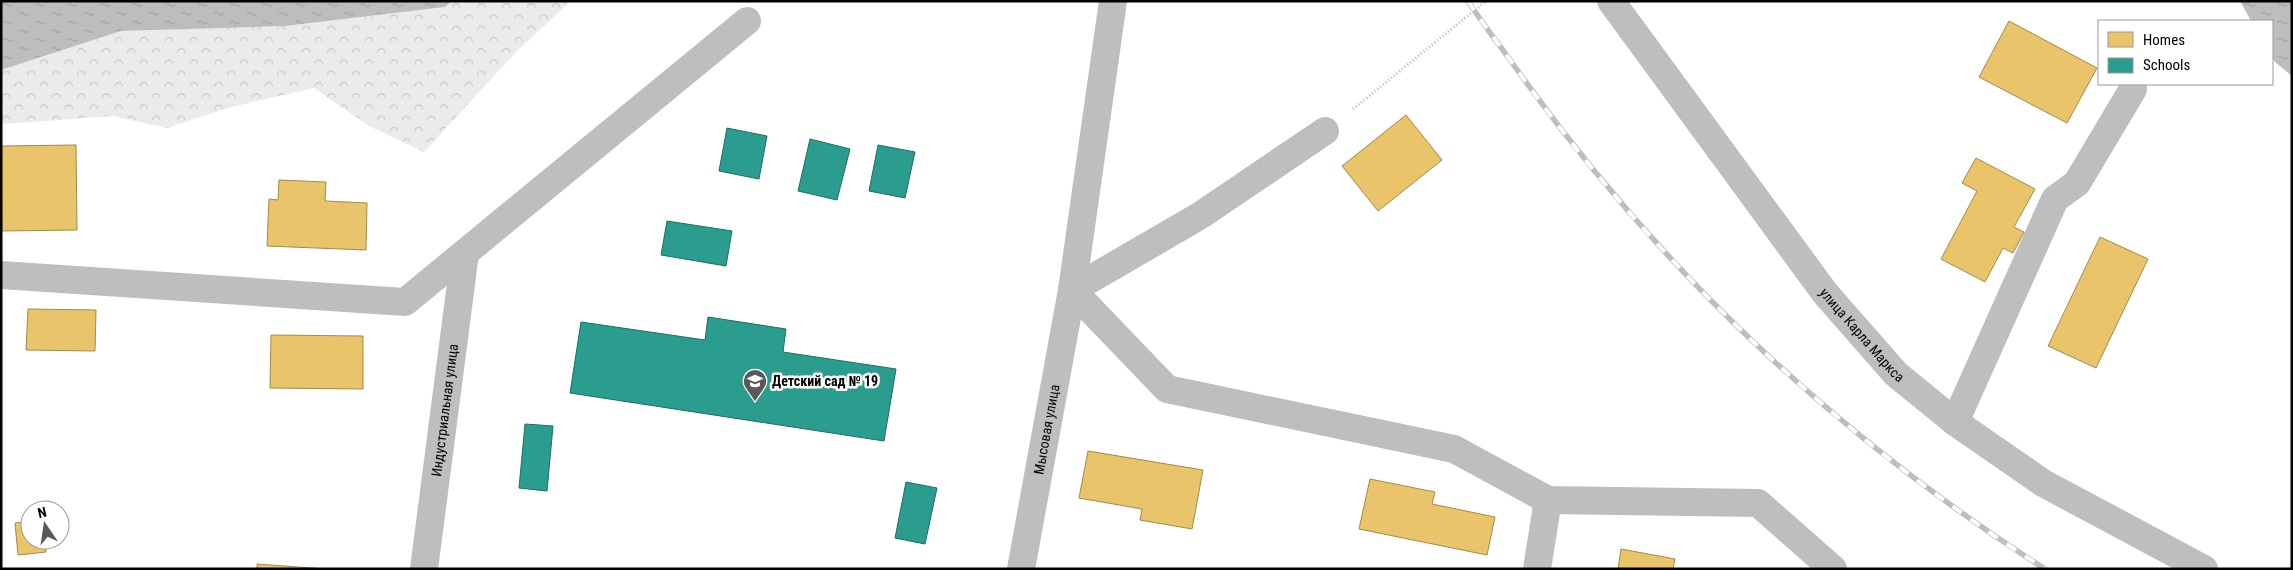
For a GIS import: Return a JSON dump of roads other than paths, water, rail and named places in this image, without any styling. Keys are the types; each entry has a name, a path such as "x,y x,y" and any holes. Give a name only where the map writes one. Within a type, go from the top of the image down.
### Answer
{"street":[{"name":"Мысовая улица","path":"1021,569 1072,290 1113,1"},
{"name":"улица Карла Маркса","path":"1611,1 1825,293 1896,374 1955,422 2043,483 2204,569"},
{"path":"1,275 405,302 747,21"},
{"path":"1955,422 2055,199 2077,183 2133,89"},
{"path":"1325,131 1201,215 1072,290 1167,389 1454,449 1548,500 1758,503 1833,569"},
{"name":"Индустриальная улица","path":"424,569 465,253"},
{"path":"1537,569 1548,500"}],"water":[{"path":"1,1 452,1 445,7 285,26 121,31 1,70"},
{"path":"2240,1 2292,1 2292,76 2273,59 2273,20 2250,20"}],"railway":[{"path":"1468,1 1569,139 1628,210 1689,278 1754,343 1822,404 1893,462 1968,517 2045,569"}],"place":[{"name":"Детский сад № 19","path":"755,402"}]}
